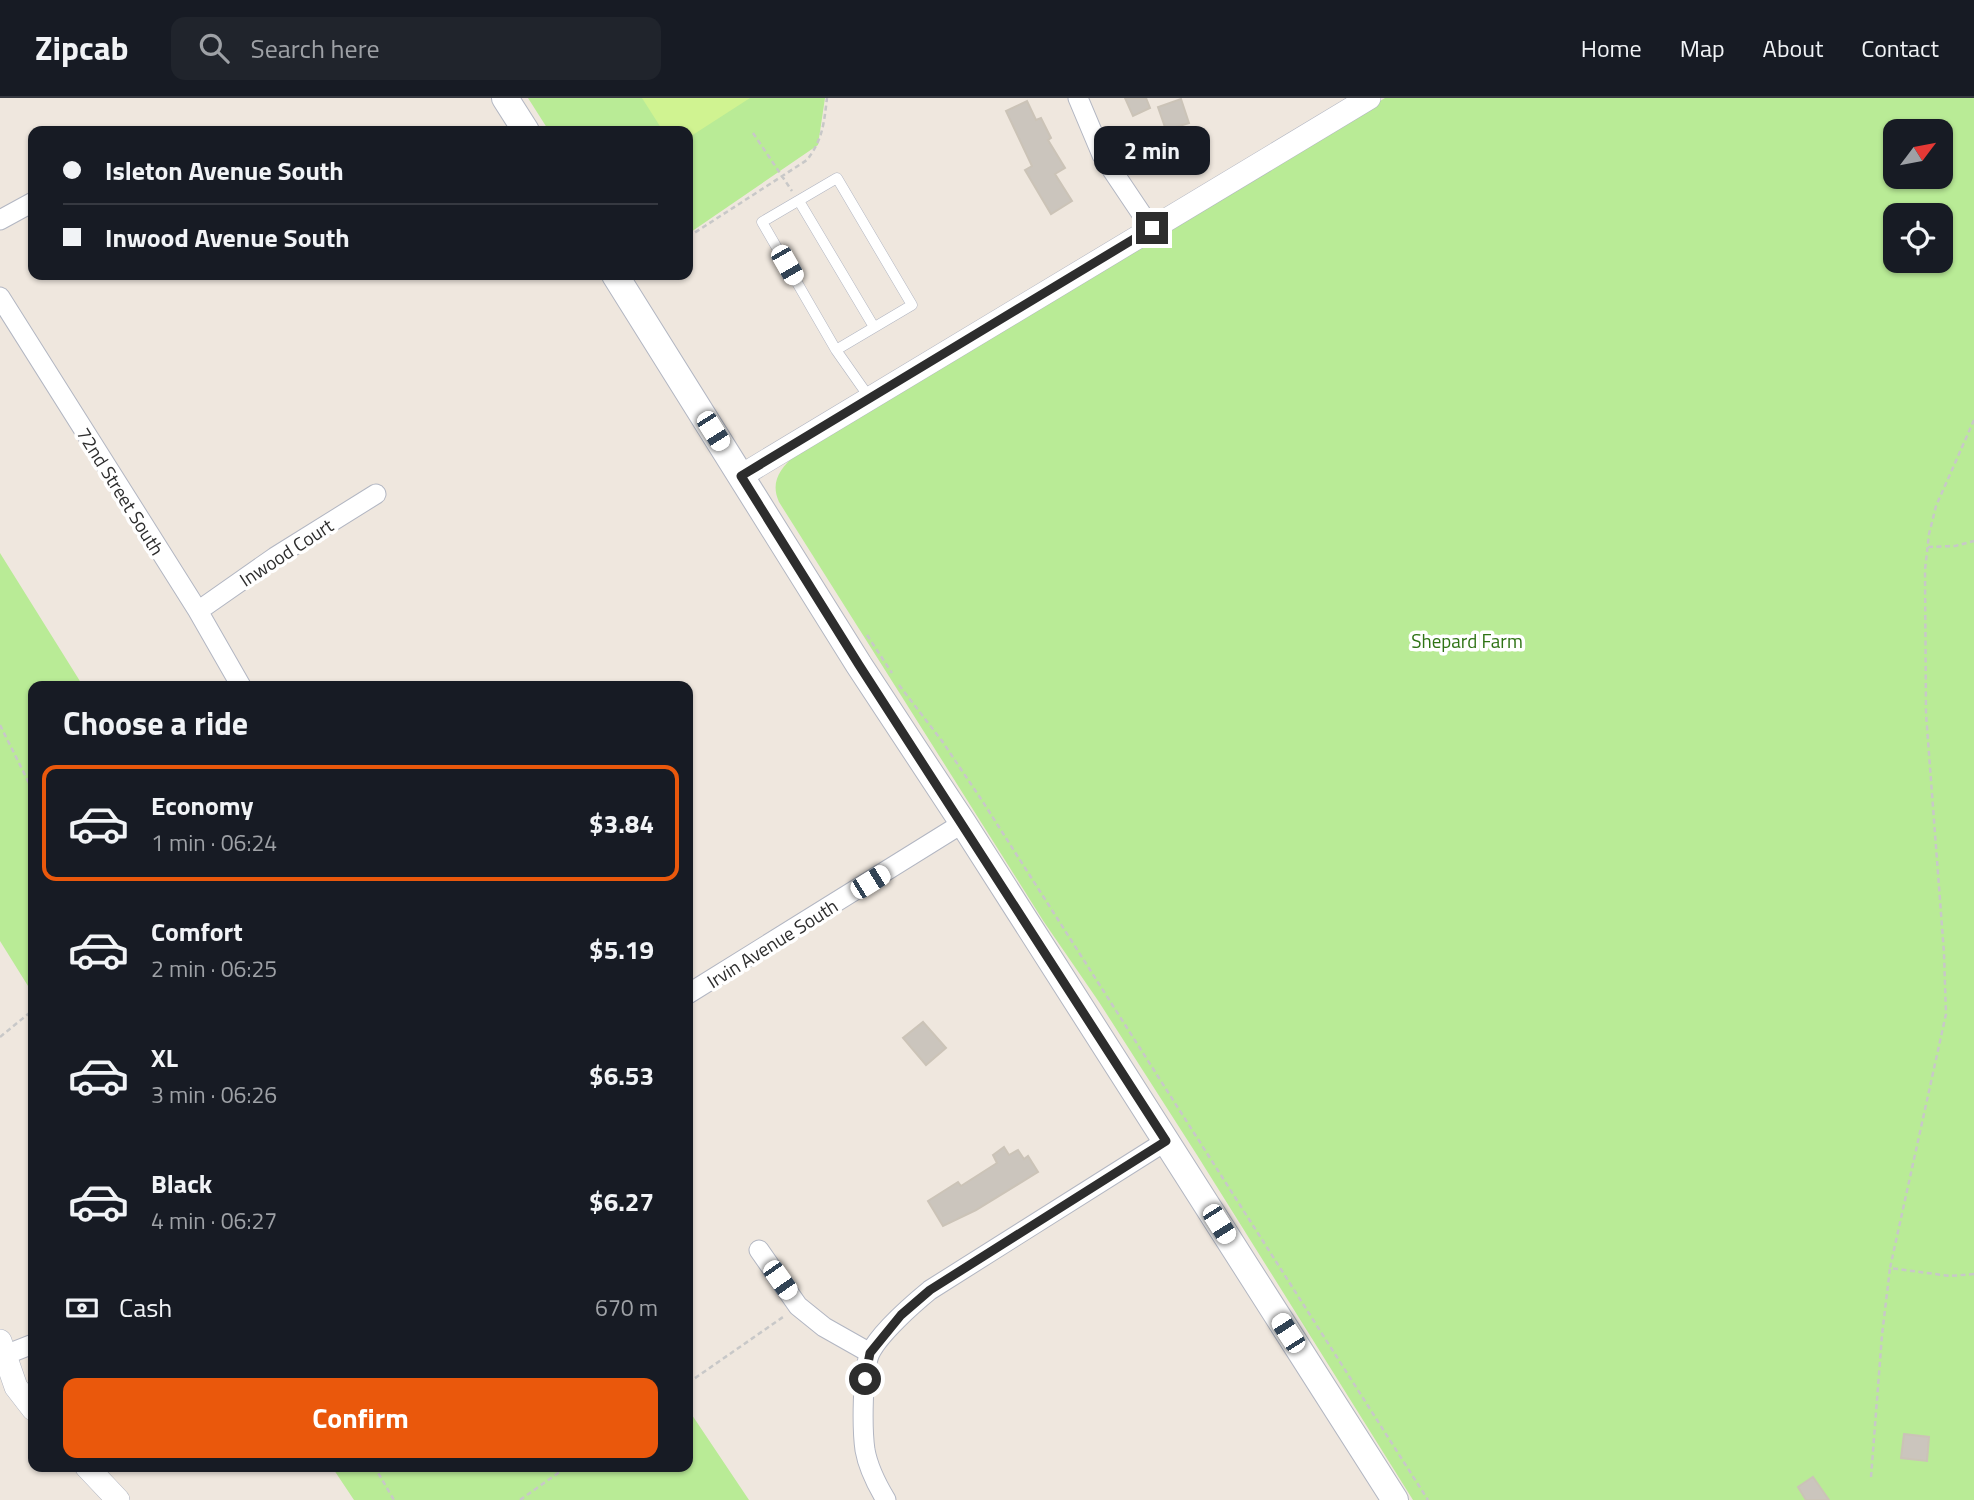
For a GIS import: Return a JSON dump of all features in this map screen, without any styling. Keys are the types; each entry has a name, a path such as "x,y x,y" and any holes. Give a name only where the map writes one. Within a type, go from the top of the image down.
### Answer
{"main road":[{"path":"505,98 523,126"},
{"path":"618,280 859,665 963,823 1395,1500"}],"street":[{"path":"1078,98 1102,155 1152,228"},
{"path":"741,476 1369,98"},
{"path":"0,220 28,205"},
{"name":"72nd Street South","path":"0,297 198,611 238,681"},
{"name":"Inwood Court","path":"198,611 275,557 376,494"},
{"name":"Irvin Avenue South","path":"693,992 963,823"},
{"path":"886,1500 878,1487 866,1451 864,1402 870,1353 901,1315 930,1290 1166,1141"},
{"path":"760,1250 798,1306 824,1327 870,1353"},
{"path":"28,1345 2,1351 16,1387 28,1403"},
{"path":"92,1472 118,1500"}],"lane":[{"path":"836,350 912,305 837,178 762,222 836,350 870,398"},
{"path":"799,201 874,327"}],"path":[{"path":"693,234 807,160 818,145 827,98"},
{"path":"753,133 799,201"},
{"path":"1871,1477 1881,1342 1890,1268 1946,1014 1925,698 1924,607 1928,547 1939,497 1974,419"},
{"path":"1928,547 1955,546 1974,541"},
{"path":"865,631 990,813 1428,1500"},
{"path":"0,725 28,781"},
{"path":"0,1037 28,1014"},
{"path":"1890,1268 1955,1276 1974,1273"},
{"path":"693,1380 798,1306"},
{"path":"378,1472 394,1500"},
{"path":"520,1500 560,1472"}],"green space":[{"path":"528,98 825,98 818,145 693,231 693,126 546,126"},
{"path":"642,98 750,98 693,135 693,126 660,126"},
{"name":"Shepard Farm","path":"1385,98 1974,98 1974,1500 1413,1500 1197,1155 1044,922 779,502 776,482 785,465 795,455"},
{"path":"0,553 80,681 28,681 28,986 0,941"},
{"path":"693,1416 749,1500 354,1500 335,1472 693,1472"}],"building":[{"path":"1125,98 1146,98 1150,108 1133,116"},
{"path":"1181,99 1189,123 1166,130 1158,107"},
{"path":"1027,101 1036,120 1041,118 1051,138 1048,140 1065,168 1055,174 1072,201 1051,214 1025,170 1032,166 1006,111"},
{"path":"923,1022 946,1048 926,1065 903,1038"},
{"path":"1004,1147 1009,1155 1018,1150 1024,1159 1028,1156 1038,1172 976,1210 943,1226 928,1201 958,1182 961,1186 997,1163 993,1155"},
{"path":"1904,1434 1929,1437 1927,1461 1901,1458"},
{"path":"1813,1477 1829,1500 1806,1500 1798,1487"}],"route":[{"path":"865,1379 870,1353 901,1315 930,1290 1166,1141 859,665 741,476 1152,228"}]}
